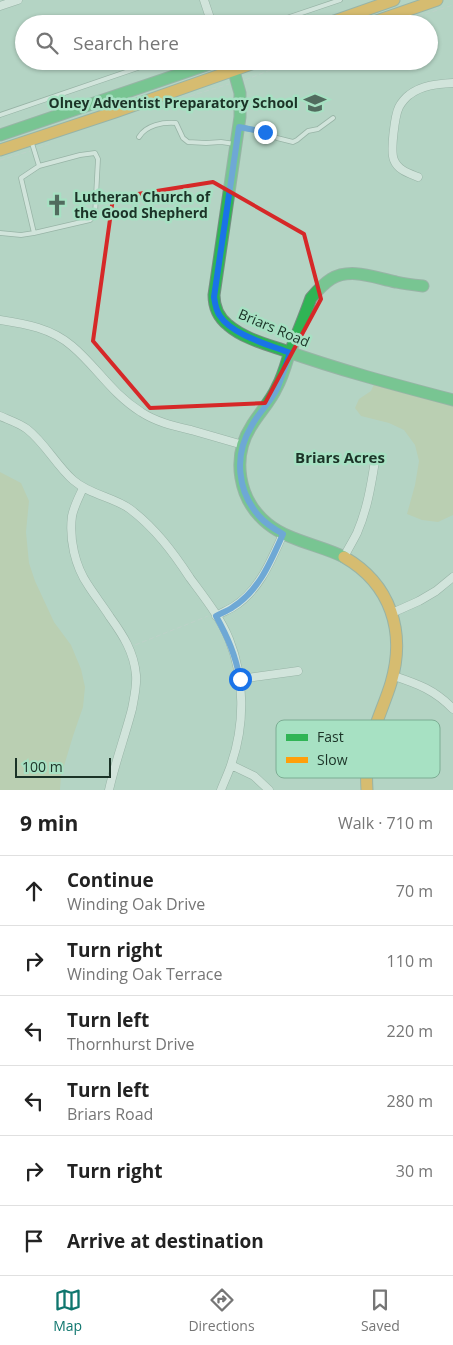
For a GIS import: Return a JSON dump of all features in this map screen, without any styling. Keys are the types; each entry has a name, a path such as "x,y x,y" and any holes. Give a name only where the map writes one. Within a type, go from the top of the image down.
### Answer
{"street":[{"path":"0,6 18,0"},
{"path":"204,0 209,15"},
{"path":"352,15 394,0"},
{"path":"394,15 437,0"},
{"path":"0,135 192,70"},
{"path":"0,150 222,70"},
{"name":"Briars Road","path":"234,70 240,93 241,107 225,231 214,290 219,316 237,332 290,353 342,370 453,400"},
{"path":"418,178 401,170 392,155 392,142 399,107 407,96 418,88 433,84 453,83"},
{"path":"379,720 394,676 398,643 396,626 385,596 375,581 360,567 334,552 283,534 260,517 252,508 241,482 240,460 243,445 252,424 277,389 311,298 320,286 332,278 344,274 358,273 397,283 423,286"},
{"path":"0,320 39,328 64,340 82,356 118,396 147,416 243,445"},
{"path":"0,416 17,423 30,432 64,471 83,488 129,509 155,532 168,546 215,615 228,638 237,662 242,709 240,727 231,765 221,790"},
{"path":"344,557 357,532 365,510 375,461"},
{"path":"83,488 72,516 73,548 87,585 130,647 136,676 135,692 129,719 109,790"},
{"path":"215,615 233,607 247,596 258,582 283,534"},
{"path":"392,613 436,591 453,577"},
{"path":"240,679 298,671"},
{"path":"394,676 422,686 444,700 453,709"},
{"path":"231,765 254,776 269,790"}],"lane":[{"path":"296,15 340,0"},
{"path":"0,115 132,70"},
{"path":"239,127 265,132 292,142 308,131 318,129 333,118"},
{"path":"139,137 145,129 169,122 176,123 183,138 188,142 237,144"},
{"path":"31,139 39,166"},
{"path":"0,234 21,235 34,233 90,220 95,215 96,207 98,159 95,154 80,155 39,166 21,178 34,233"}],"path":[{"path":"130,647 215,615"}],"highlighted area":[{"path":"213,182 304,234 321,299 265,403 150,408 93,341 113,198"}],"green space":[{"path":"376,380 453,400 453,515 438,522 422,520 407,514 419,461 415,445 404,430 389,423 361,416 355,408 359,399 371,391"},
{"path":"0,472 21,483 29,501 26,532 29,563 54,622 71,645 81,669 85,687 83,707 61,776 60,790 0,790"}],"traffic: fast":[{"path":"0,135 191,70"},
{"path":"234,70 240,93 240,117 214,295 219,315 234,330 262,343 346,371 453,400"},
{"path":"344,557 285,535 268,524 258,514 244,491 241,478 241,451 245,437 272,397 311,298 323,285 339,276 355,274 423,286"}],"traffic: slow":[{"path":"352,15 394,0"},
{"path":"394,15 437,0"},
{"path":"0,150 234,70"},
{"path":"344,557 360,568 373,581 391,611 395,628 397,646 395,664 391,683 378,720"},
{"path":"367,778 367,790"}],"place":[{"name":"Olney Adventist Preparatory School","path":"315,103"},
{"name":"Lutheran Church of the Good Shepherd","path":"57,205"}],"district":[{"name":"Briars Acres","path":"340,458"}],"route":[{"path":"240,679 237,662 228,638 216,616 233,607 247,596 258,582 283,534 270,526 252,508 241,482 240,460 246,437 252,424 277,389 290,353 243,335 232,328 219,316 214,290 225,231 239,127 265,132"}]}
